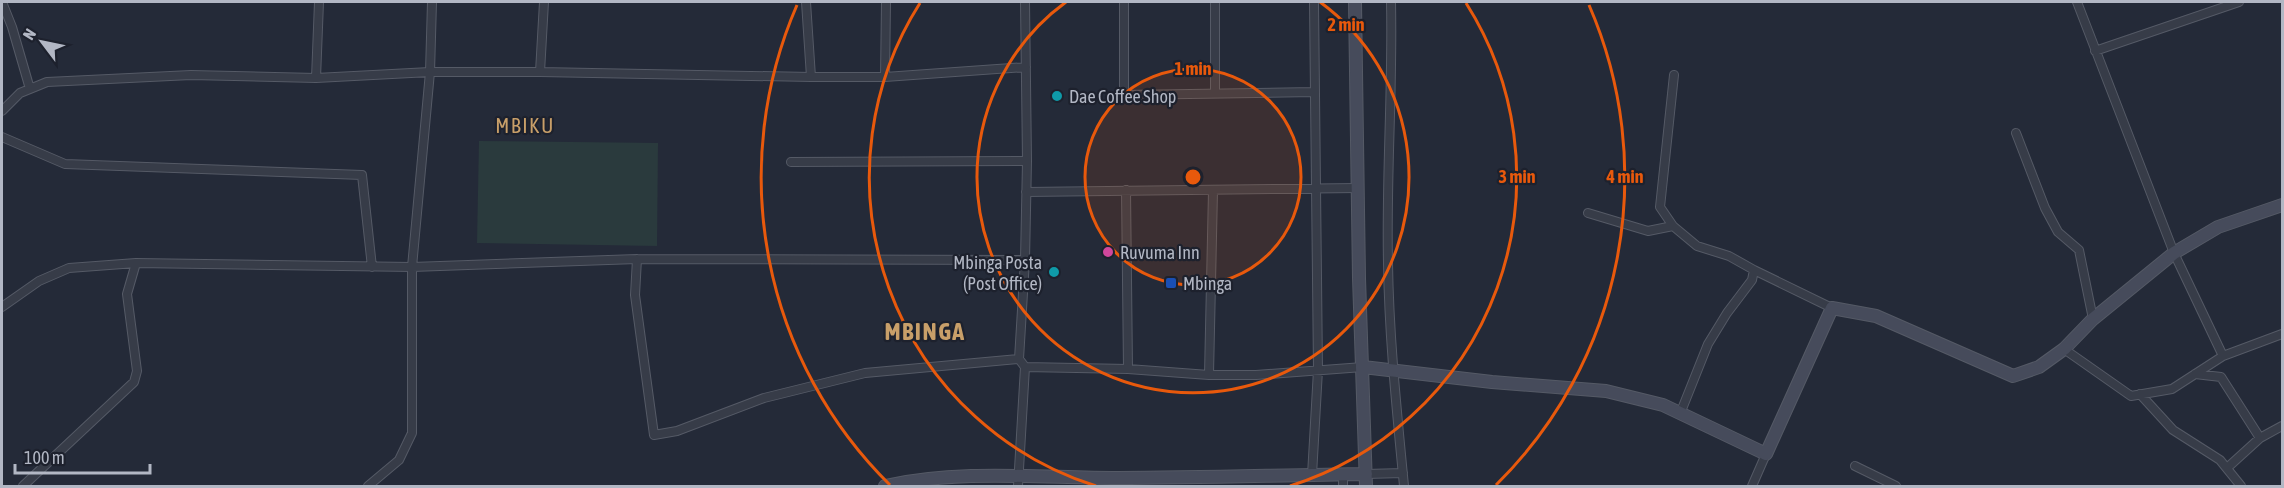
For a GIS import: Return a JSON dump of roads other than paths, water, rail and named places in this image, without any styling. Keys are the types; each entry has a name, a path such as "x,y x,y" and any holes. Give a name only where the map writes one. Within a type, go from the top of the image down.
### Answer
{"street":[{"path":"2,2 12,27 30,89"},
{"path":"316,78 319,2"},
{"path":"368,486 399,460 412,433 412,267 430,72 432,2"},
{"path":"540,72 544,2"},
{"path":"806,2 811,77"},
{"path":"885,77 886,2"},
{"path":"1018,481 1025,367 1019,359 1025,260 1027,161 1025,2"},
{"path":"1124,2 1124,95 1314,92"},
{"path":"1215,2 1215,93"},
{"path":"1312,475 1318,370 1314,2"},
{"path":"1355,2 1366,480"},
{"path":"1391,2 1388,262 1393,371 1404,486"},
{"path":"2077,2 2174,253 2223,356"},
{"path":"2095,51 2239,2"},
{"path":"2,111 21,93 47,82 191,75 316,78 430,72 540,72 885,77 1026,67"},
{"path":"1674,75 1660,207 1673,226 1696,246 1729,256 1832,308 1876,316 2013,376 2039,367 2064,349 2093,319 2174,253 2218,227 2283,205"},
{"path":"2016,133 2044,208 2058,232 2079,250 2093,319"},
{"path":"2,136 65,164 362,175 372,267"},
{"path":"791,162 1027,161"},
{"path":"1026,192 1358,188"},
{"path":"1126,190 1128,369"},
{"path":"1209,375 1213,191"},
{"path":"1588,213 1648,231 1673,226"},
{"path":"637,259 635,295 654,435 676,431 764,398 865,373 1019,359"},
{"path":"2,307 39,281 69,268 136,263 412,267 637,259 1025,260"},
{"path":"23,486 134,382 137,371 127,294 136,263"},
{"path":"1680,414 1708,344 1727,313 1752,280 1754,270"},
{"path":"1752,486 1832,308"},
{"path":"2064,349 2131,396 2172,389 2223,356 2283,334"},
{"path":"1025,367 1128,369 1209,375 1256,375 1363,367 1492,382 1606,391 1663,405 1766,453"},
{"path":"2194,374 2221,376 2260,438"},
{"path":"2140,394 2173,430 2220,460 2241,486"},
{"path":"2227,468 2260,438 2283,426"},
{"path":"1855,466 1896,486"},
{"path":"885,486 965,477 1018,481 1119,482 1312,475 1343,480 1366,480 1403,473"}],"place":[{"name":"Dae Coffee Shop","path":"1057,96"},
{"name":"Ruvuma Inn","path":"1108,252"},
{"name":"Mbinga Posta (Post Office)","path":"1054,272"},
{"name":"Mbinga","path":"1171,283"}],"district":[{"name":"MBIKU","path":"525,125"},
{"name":"MBINGA","path":"925,331"}]}
